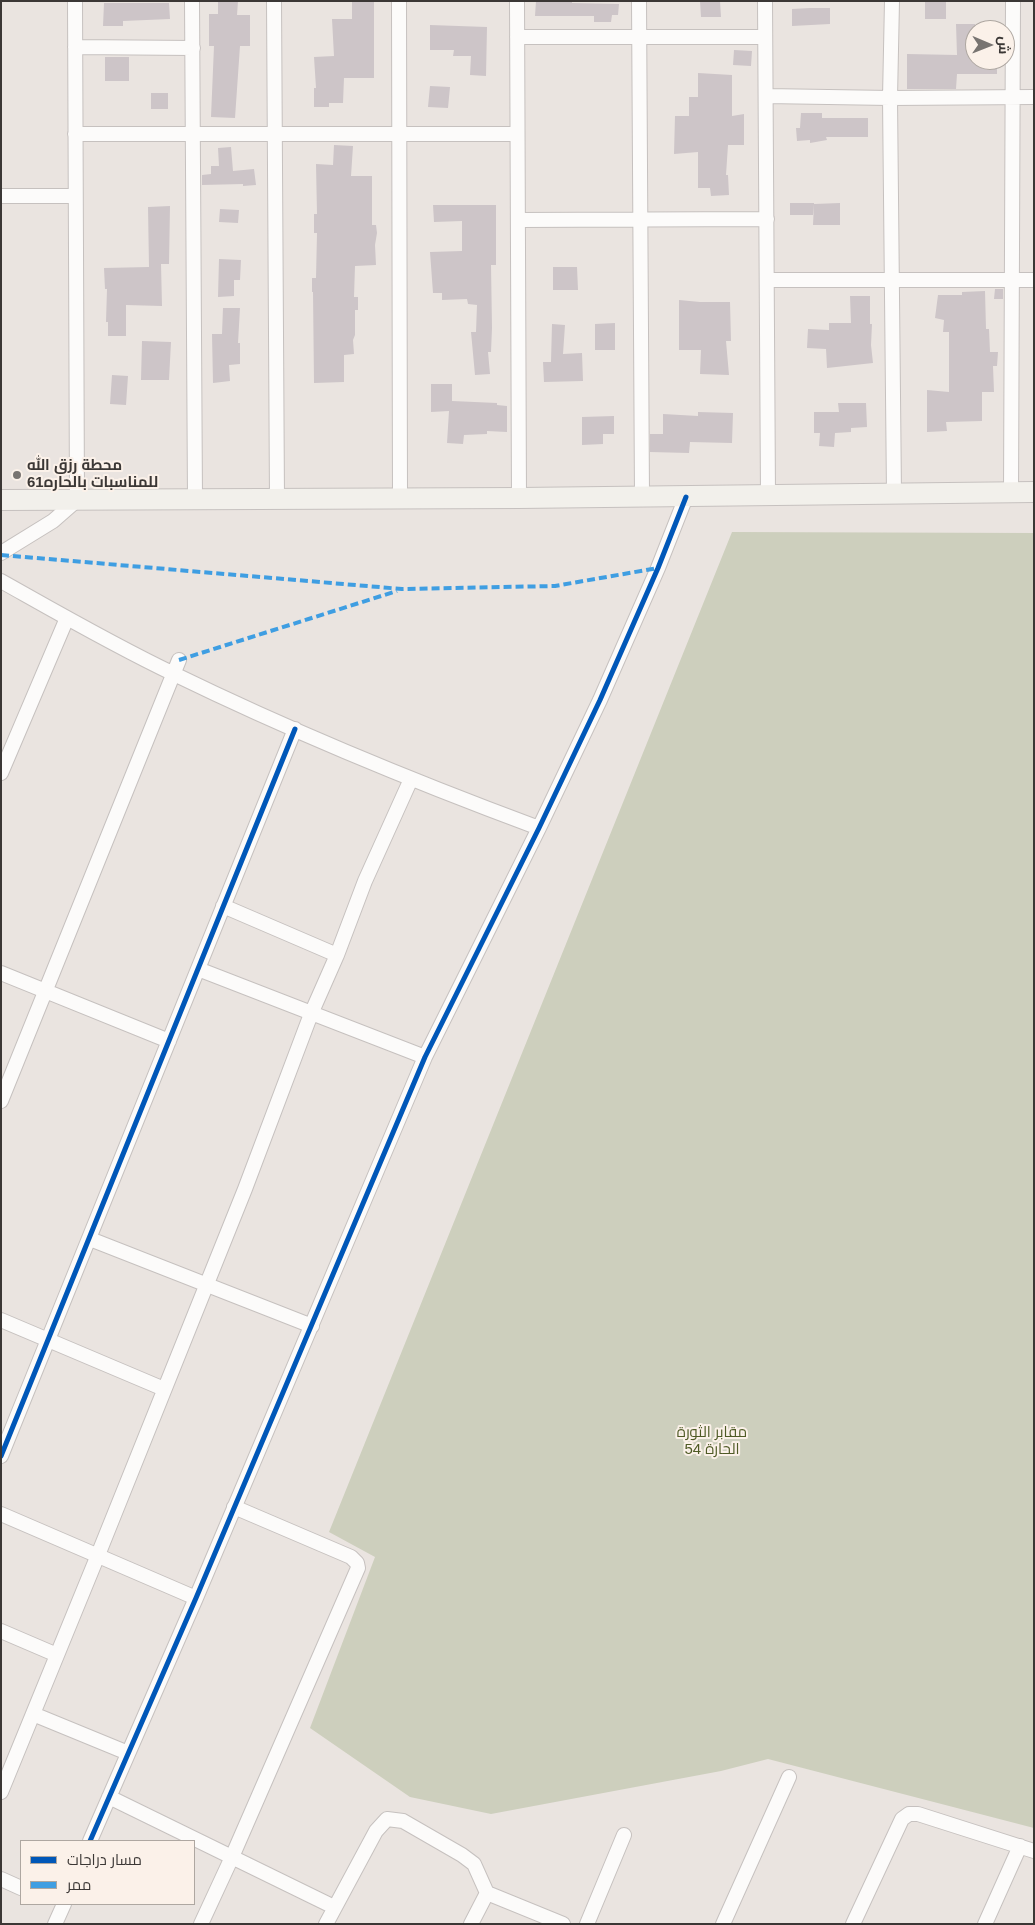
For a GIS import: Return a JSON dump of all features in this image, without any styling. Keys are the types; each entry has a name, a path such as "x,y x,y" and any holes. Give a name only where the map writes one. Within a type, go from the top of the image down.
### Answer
{"main road":[{"path":"1,500 686,497 1034,492"}],"street":[{"path":"1,553 53,521 77,500 74,196 75,1"},
{"path":"192,1 195,499"},
{"path":"274,1 277,499"},
{"path":"398,1 400,498"},
{"path":"517,1 519,498"},
{"path":"639,1 642,496"},
{"path":"765,1 768,496"},
{"path":"892,1 890,98 894,494"},
{"path":"1011,493 1013,1"},
{"path":"517,37 639,39 765,37"},
{"path":"75,47 193,48"},
{"path":"766,96 1034,98"},
{"path":"75,134 517,134"},
{"path":"1,196 74,196"},
{"path":"518,220 767,219"},
{"path":"767,280 1034,280"},
{"path":"90,1840 196,1598 425,1057 539,828 623,647 658,568 686,497"},
{"path":"1,581 173,674 295,730 411,779 539,828"},
{"path":"1,773 67,618"},
{"path":"1,1101 179,660"},
{"path":"1,1456 295,730"},
{"path":"1,1792 245,1189 311,1014 337,955 365,880 411,779"},
{"path":"223,906 337,955"},
{"path":"198,968 311,1014 425,1057"},
{"path":"1,973 169,1041"},
{"path":"90,1238 312,1326"},
{"path":"1,1320 164,1389"},
{"path":"201,1924 358,1568 357,1563 351,1557 234,1507"},
{"path":"1,1514 196,1598"},
{"path":"1,1631 57,1655"},
{"path":"33,1714 128,1753"},
{"path":"724,1924 790,1777"},
{"path":"109,1797 334,1907"},
{"path":"853,1924 902,1819 909,1814 918,1814 1034,1852"},
{"path":"326,1924 376,1831 387,1819 403,1821 462,1855 474,1864 479,1871 487,1892 563,1924"},
{"path":"587,1924 624,1835"},
{"path":"985,1924 1020,1846"},
{"path":"1,1879 20,1888"},
{"path":"471,1924 487,1892"},
{"path":"56,1924 61,1905"}],"green space":[{"name":"مقابر الثورة الحارة 54","path":"732,532 1034,533 1034,1828 768,1759 721,1771 491,1814 410,1797 310,1728 375,1557 329,1532"}],"building":[{"path":"218,1 238,1 237,15 250,15 250,46 240,46 235,118 211,117 214,46 209,46 209,14 218,14"},
{"path":"352,1 374,1 374,78 344,78 343,103 329,103 329,107 314,107 314,88 316,88 314,57 334,56 332,19 352,19"},
{"path":"536,1 619,4 618,15 612,15 611,22 594,22 594,16 535,16"},
{"path":"700,1 720,1 721,17 701,17"},
{"path":"925,1 946,1 946,19 925,19"},
{"path":"104,3 169,3 170,19 123,21 123,26 103,26"},
{"path":"830,8 830,24 792,26 792,9"},
{"path":"956,24 965,24 965,70 997,70 997,74 957,74 956,89 907,89 907,54 957,55"},
{"path":"430,25 487,27 486,76 470,75 471,56 453,56 454,50 430,50"},
{"path":"734,50 752,51 751,66 733,65"},
{"path":"105,57 129,57 129,81 105,81"},
{"path":"698,73 732,75 732,116 744,114 744,145 728,145 726,175 728,175 729,195 711,196 710,188 698,188 698,152 674,154 675,116 689,116 689,97 698,97"},
{"path":"430,86 450,87 448,108 428,107"},
{"path":"151,93 168,93 168,109 151,109"},
{"path":"801,113 822,113 822,118 868,118 868,137 826,137 827,140 810,143 810,140 797,141 796,128 800,128"},
{"path":"334,145 353,146 351,176 372,176 372,225 376,225 377,233 375,245 376,265 355,266 354,297 358,297 358,310 355,310 354,354 344,355 344,382 314,383 312,278 316,278 317,233 314,233 314,214 317,214 316,164 333,165"},
{"path":"231,147 233,171 254,169 256,185 202,185 202,175 211,174 211,166 219,166 218,148"},
{"path":"790,203 814,203 814,215 790,215"},
{"path":"840,203 840,225 813,225 814,204"},
{"path":"433,205 496,205 496,265 491,265 492,328 491,352 488,352 490,374 475,375 471,332 476,332 477,305 468,304 467,299 442,300 442,293 433,293 430,252 462,251 462,221 434,222"},
{"path":"170,206 169,264 161,264 162,306 126,305 126,336 108,336 108,322 106,322 107,289 105,289 104,268 149,267 148,207"},
{"path":"220,209 239,210 238,223 219,222"},
{"path":"219,259 241,260 240,280 234,280 234,296 218,297"},
{"path":"553,267 577,267 578,290 553,290"},
{"path":"995,289 1003,289 1003,299 994,299"},
{"path":"985,291 986,329 989,329 990,352 998,352 997,366 993,366 994,392 982,392 982,421 946,422 947,431 927,432 927,390 949,392 949,332 943,332 944,320 935,318 938,295 962,295 962,292"},
{"path":"850,296 870,296 873,363 827,368 826,349 807,348 808,329 829,330 829,323 851,323"},
{"path":"679,300 730,302 731,341 726,341 729,375 700,374 701,350 679,350"},
{"path":"223,308 240,308 238,343 240,343 240,364 229,365 230,381 213,383 212,334 222,334"},
{"path":"615,323 615,350 595,350 595,324"},
{"path":"552,324 565,325 563,354 582,353 583,381 544,382 543,362 551,362"},
{"path":"142,341 171,342 169,380 141,380"},
{"path":"112,375 128,376 126,405 110,404"},
{"path":"431,384 452,384 452,401 497,403 497,405 507,406 507,432 487,431 487,434 464,435 463,444 447,443 449,411 431,412"},
{"path":"838,403 866,403 867,427 851,428 851,432 835,433 834,447 819,446 820,433 814,433 814,412 839,412"},
{"path":"698,412 733,413 732,443 690,442 689,453 650,452 650,434 663,434 663,414 698,416"},
{"path":"614,416 614,434 603,434 603,444 582,445 582,417"}],"marked path":[{"path":"1,555 402,589 555,586 658,568"},
{"path":"179,660 397,591"}],"cycle path":[{"path":"90,1840 196,1598 425,1057 539,828 600,700 658,568 686,497"},
{"path":"1,1456 295,729"}],"place":[{"name":"محطة رزق الله للمناسبات بالحاره61","path":"17,475"}]}
